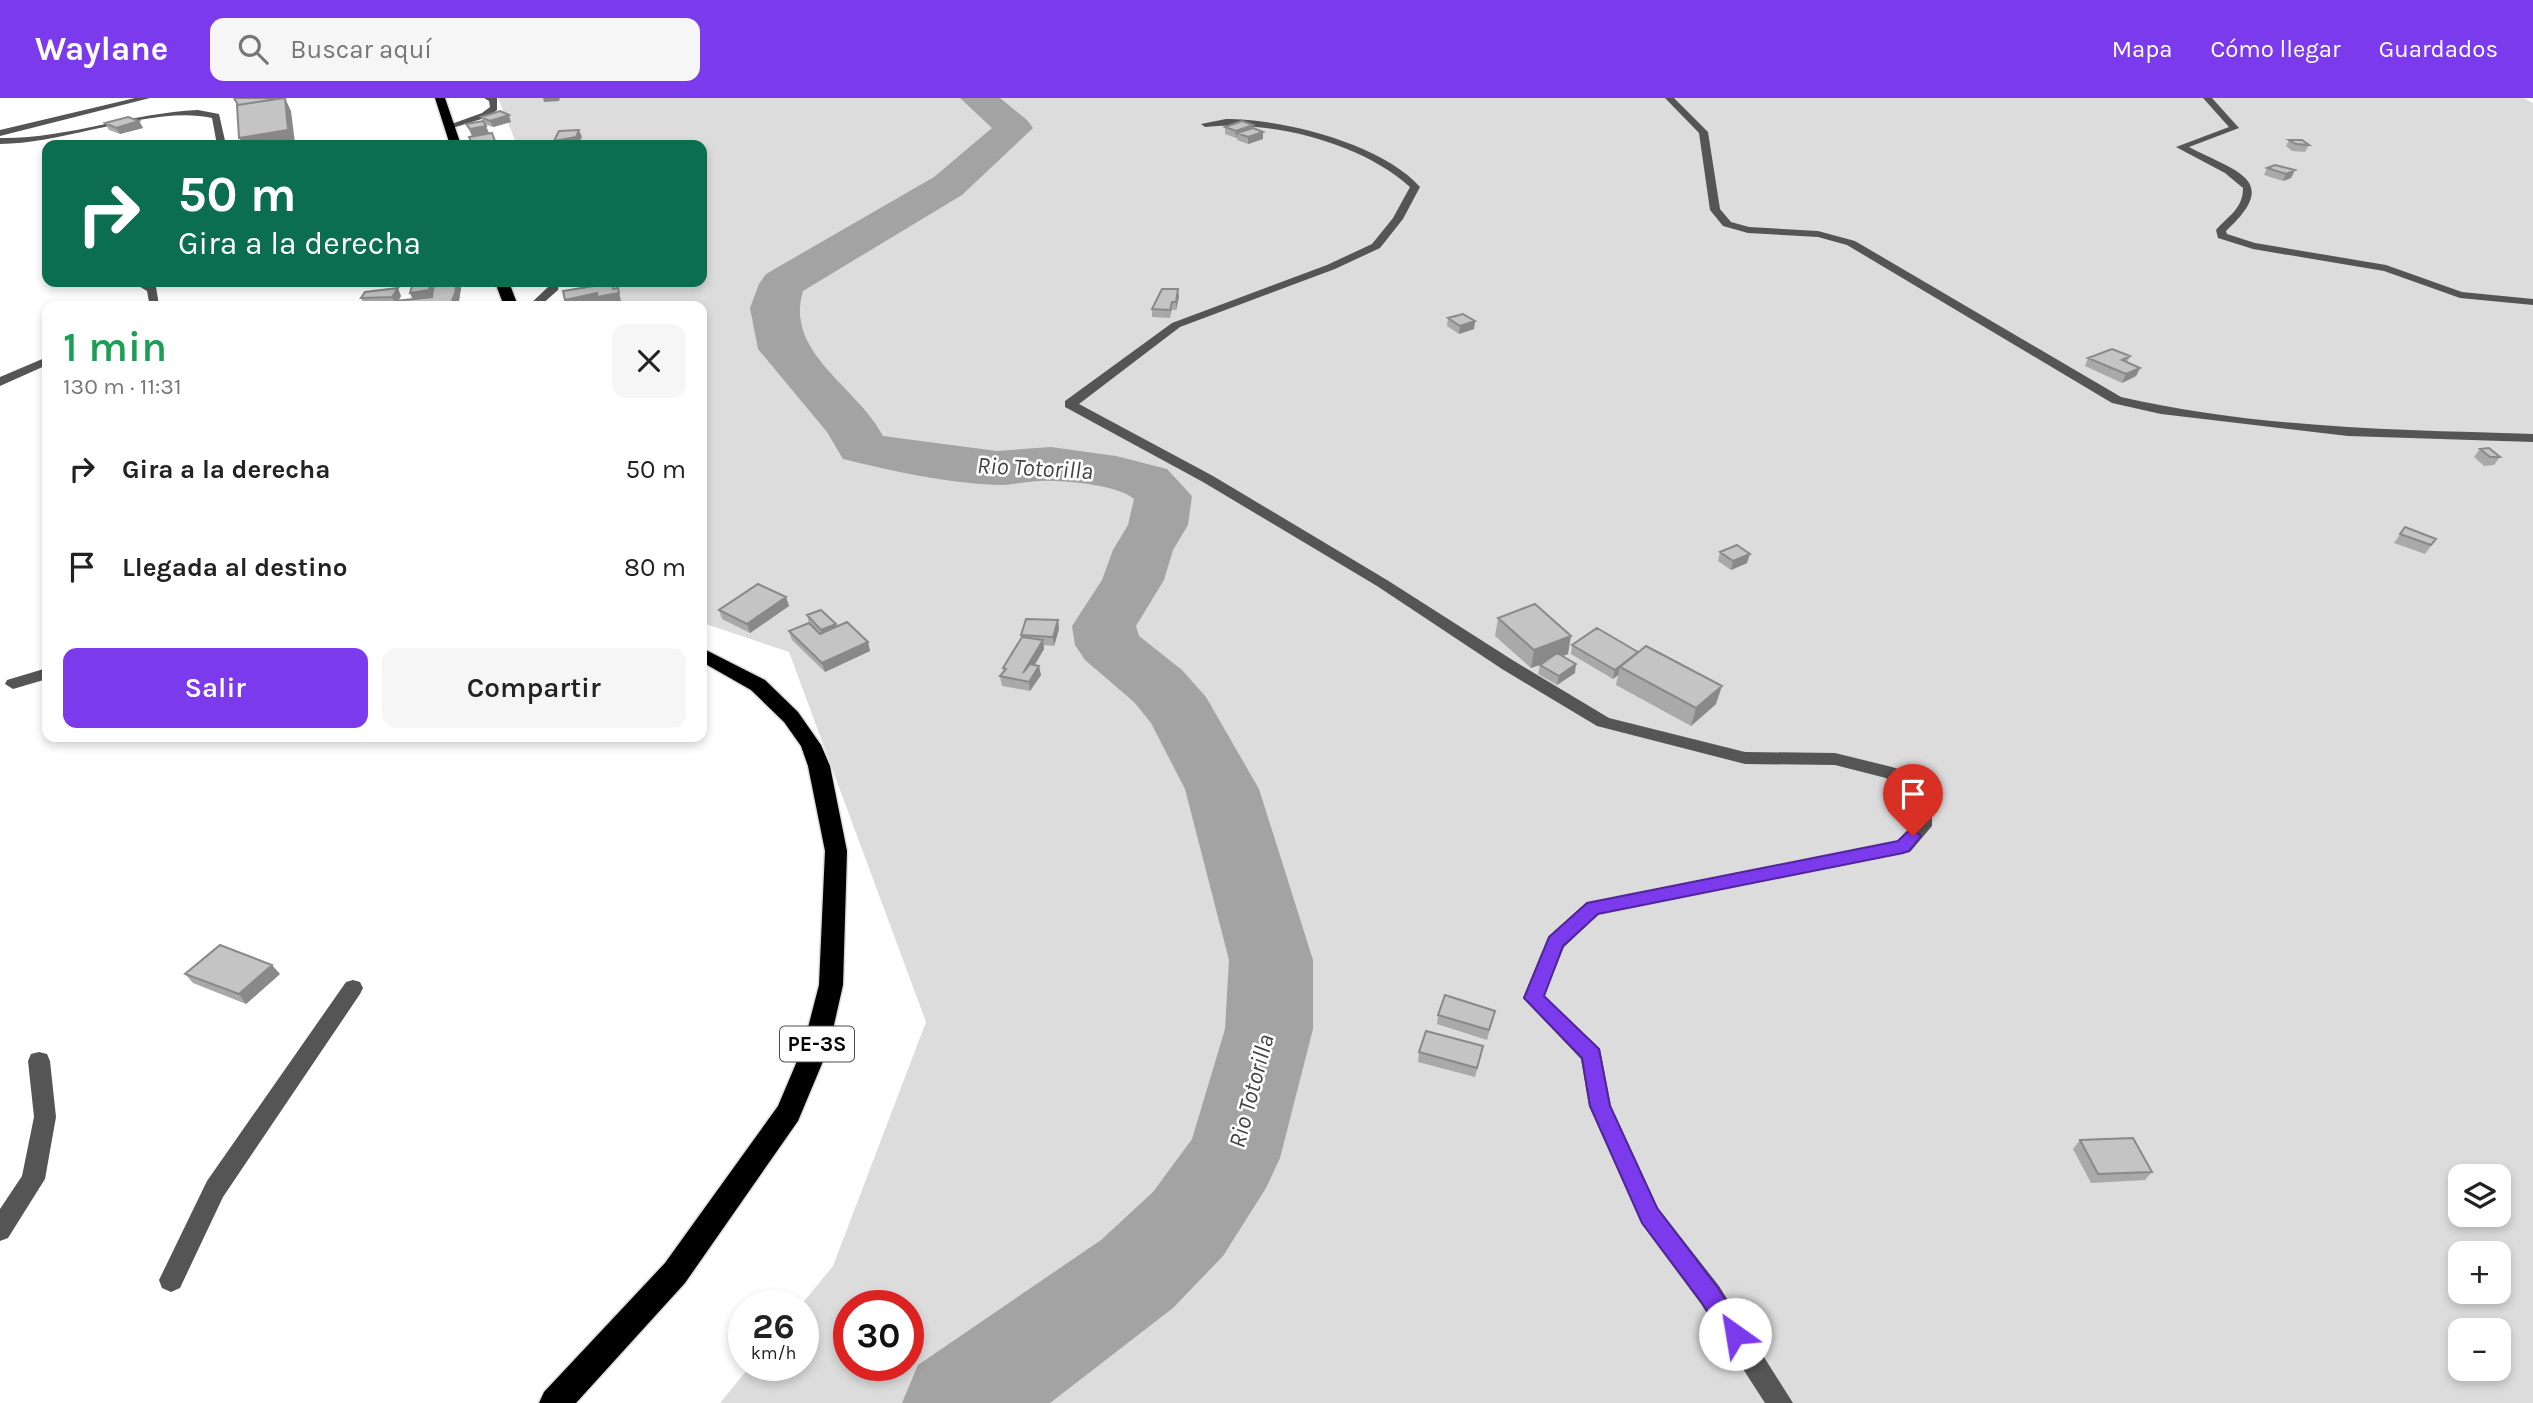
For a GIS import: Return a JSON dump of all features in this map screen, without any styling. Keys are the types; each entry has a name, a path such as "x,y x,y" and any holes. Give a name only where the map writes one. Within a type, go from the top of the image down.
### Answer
{"highway":[{"path":"440,98 454,140"},
{"name":"PE-3S","path":"555,1403 675,1273 788,1113 816,1047 831,985 836,851 819,766 811,745 791,717 758,685 707,657"}],"street":[{"path":"0,133 146,98"},
{"path":"449,128 494,108 493,99 488,98"},
{"path":"1669,98 1703,132 1715,210 1727,224 1748,230 1818,234 1851,243 2117,400 2161,410 2348,432 2533,438"},
{"path":"2207,98 2234,128 2181,147 2242,179 2250,197 2249,204 2236,220 2221,230 2222,236 2253,246 2386,268 2460,295 2533,302"},
{"path":"0,141 34,139 165,113 195,111 209,112 216,116 221,140"},
{"path":"1205,124 1242,121 1302,130 1379,163 1404,176 1415,187 1398,219 1376,246 1331,267 1176,325 1070,404 1208,480 1370,576 1508,665 1603,722 1745,758 1835,759 1892,773 1923,805 1923,826 1903,846 1593,908 1556,942 1534,998 1592,1055 1600,1106 1650,1216 1710,1295 1780,1403"},
{"path":"540,301 554,287"},
{"path":"0,382 42,363"},
{"path":"0,398 15,375"},
{"path":"13,684 42,675"},
{"path":"171,1280 215,1189 353,988"},
{"path":"0,1230 33,1179 45,1117 39,1060"}],"shaded area":[{"path":"498,98 2524,98 2533,103 2533,1403 720,1403 738,1381 819,1381 819,1290 813,1290 833,1266 926,1022 789,652 707,624 707,301 585,301 579,287 707,287 707,140 515,140"}],"building":[{"path":"234,98 275,98 276,99 238,105"},
{"path":"285,98 288,130 239,138 237,105"},
{"path":"500,111 509,115 490,121 481,117"},
{"path":"128,117 139,121 116,128 105,123"},
{"path":"483,121 486,126 470,129 466,124"},
{"path":"1242,121 1253,125 1236,131 1225,127"},
{"path":"1253,128 1263,132 1248,137 1237,133"},
{"path":"579,130 576,137 554,140 559,131"},
{"path":"492,133 495,140 470,140 469,137"},
{"path":"2289,140 2302,140 2309,145 2296,144"},
{"path":"2275,165 2295,170 2286,174 2267,168"},
{"path":"412,287 430,287 429,290 410,293"},
{"path":"433,287 456,287 452,301 396,301 432,297"},
{"path":"613,287 618,288 619,293 597,297 597,293 565,300 563,291"},
{"path":"398,288 392,297 361,298 365,292"},
{"path":"1162,289 1178,289 1176,302 1172,302 1170,310 1152,309"},
{"path":"1463,314 1475,321 1460,326 1448,318"},
{"path":"2112,349 2130,356 2122,360 2140,368 2126,374 2088,358"},
{"path":"2489,448 2500,457 2490,457 2480,449"},
{"path":"2405,527 2436,539 2431,545 2400,534"},
{"path":"1737,545 1750,554 1733,561 1720,552"},
{"path":"758,584 786,597 747,624 719,610"},
{"path":"1535,604 1571,636 1534,650 1498,618"},
{"path":"821,610 836,624 821,630 807,615"},
{"path":"1026,619 1058,620 1053,637 1021,635"},
{"path":"847,622 868,642 822,663 789,631 809,623 820,634"},
{"path":"1597,628 1638,652 1615,670 1572,645"},
{"path":"1022,637 1043,640 1023,673 1030,664 1039,666 1029,682 1000,676"},
{"path":"1646,646 1722,686 1696,708 1620,667"},
{"path":"1557,653 1576,664 1559,676 1540,665"},
{"path":"220,945 272,965 239,994 185,974"},
{"path":"1445,995 1495,1011 1489,1030 1438,1015"},
{"path":"1426,1031 1483,1046 1477,1068 1419,1052"},
{"path":"2133,1138 2152,1172 2098,1174 2080,1140"}],"waterway":[{"name":"Rio Totorilla","path":"956,1403 1019,1361 1137,1274 1188,1224 1233,1158 1269,1029 1271,960 1222,789 1181,713 1158,686 1108,645 1104,626 1133,580 1143,550 1158,525 1163,496 1147,481 1116,473 1051,464 997,468 899,456 862,447 852,427 783,349 774,308 782,284 948,186 1014,128 978,98"}],"route":[{"path":"1735,1334 1710,1295 1650,1216 1600,1106 1592,1055 1534,998 1556,942 1593,908 1903,846 1913,836"}]}
